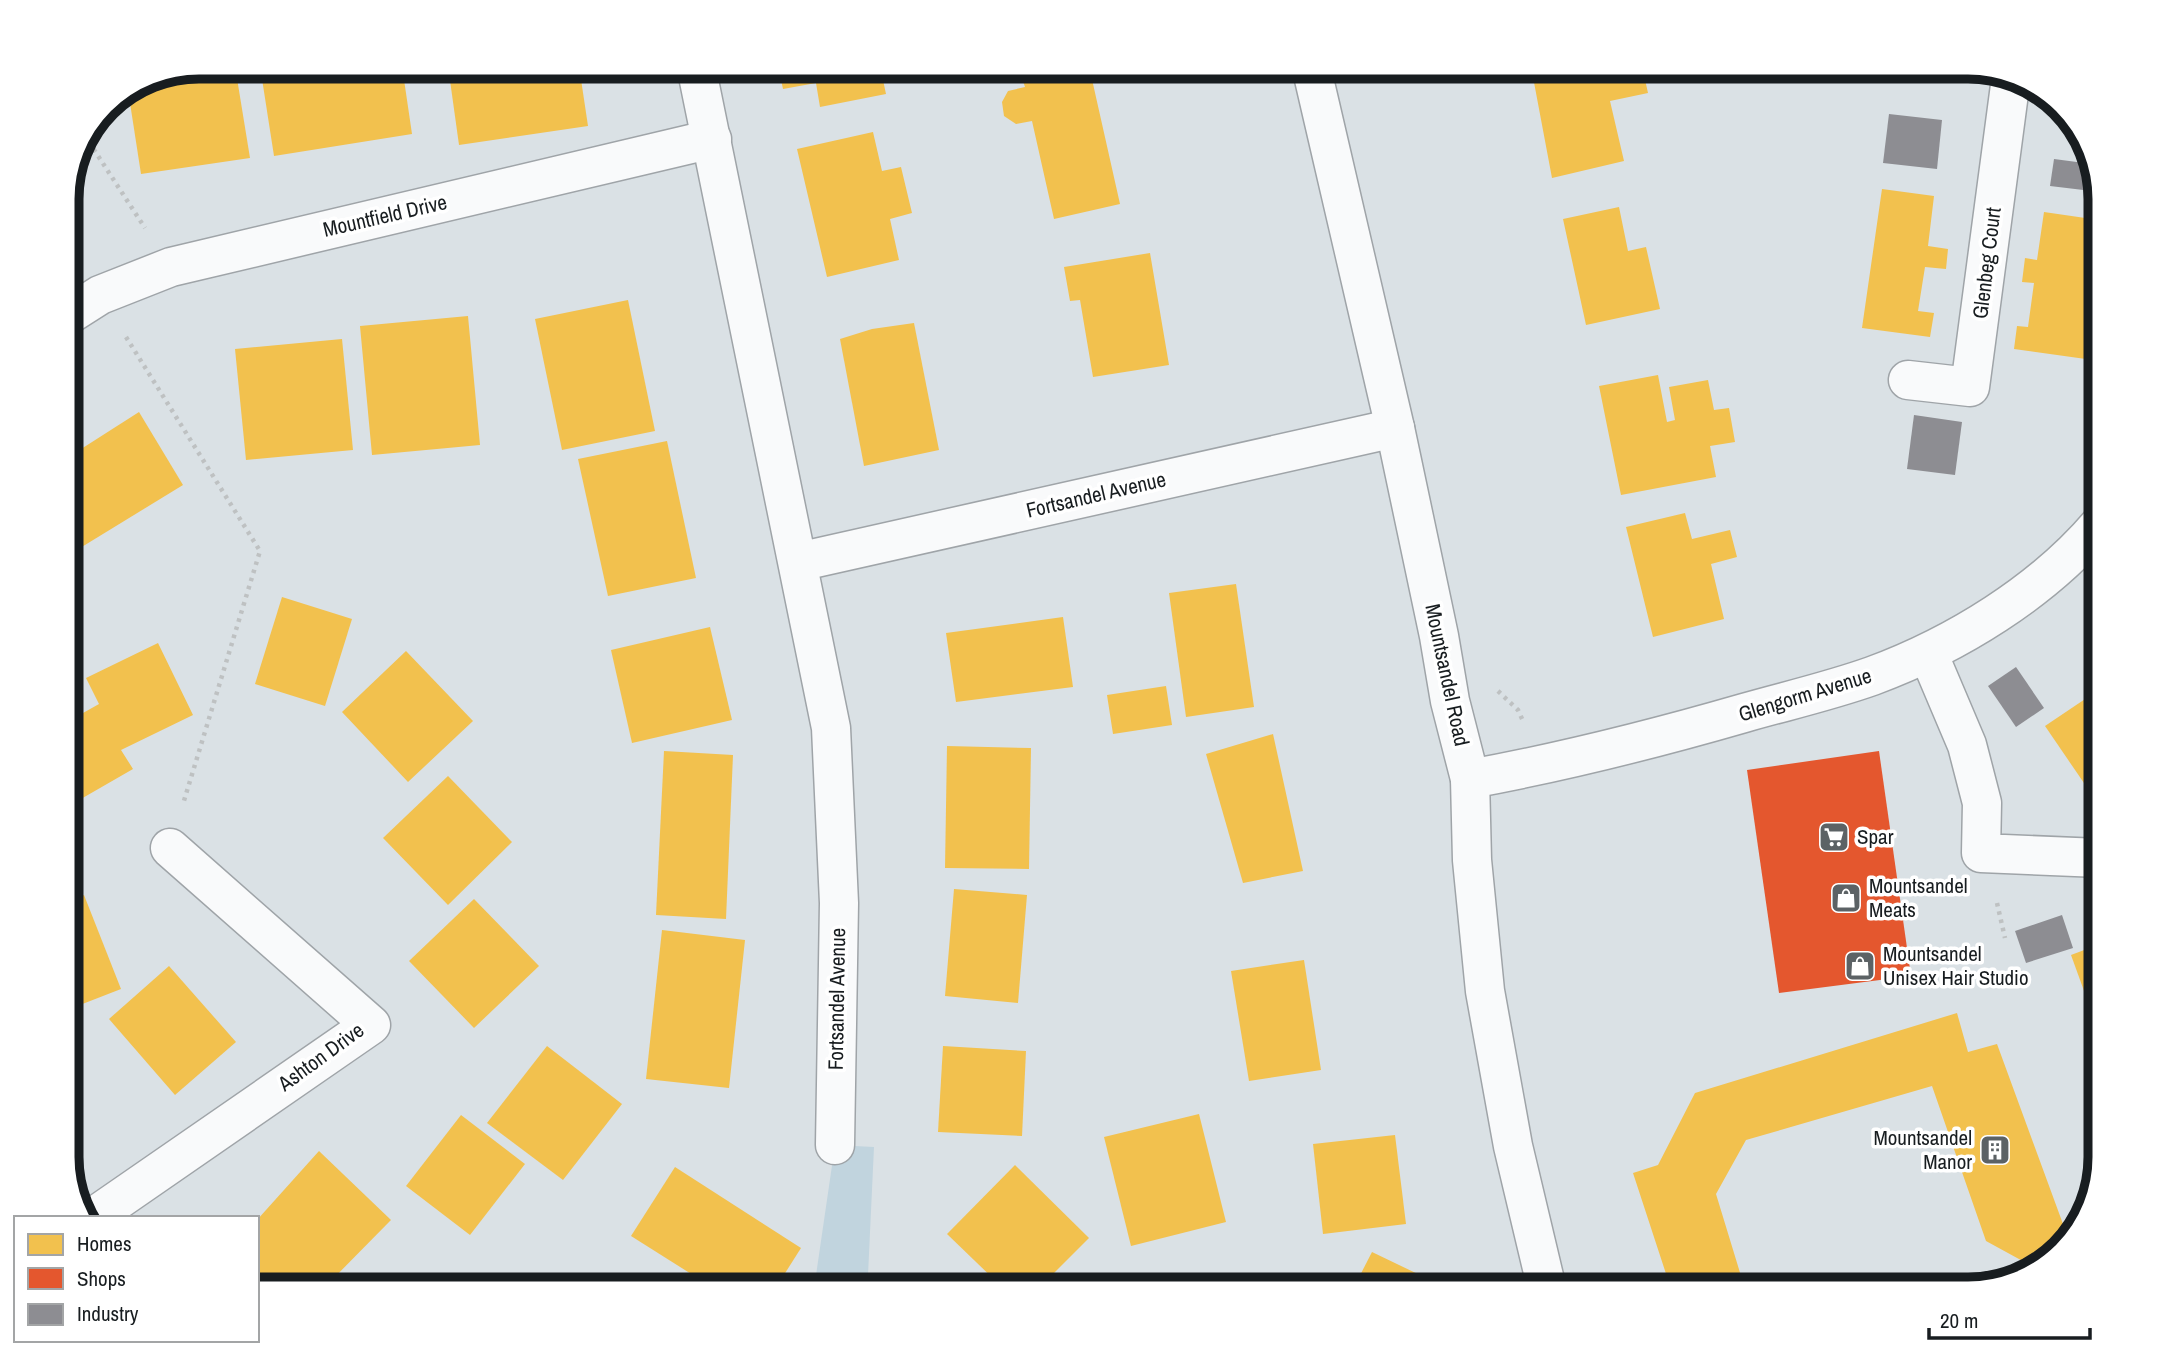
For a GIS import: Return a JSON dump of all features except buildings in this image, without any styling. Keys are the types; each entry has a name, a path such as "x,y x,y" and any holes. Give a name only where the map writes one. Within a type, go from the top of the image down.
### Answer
{"street":[{"name":"Fortsandel Avenue","path":"699,79 831,728 839,903 835,1145"},
{"name":"Mountsandel Road","path":"1314,79 1395,428 1450,701 1470,779 1472,860 1485,991 1513,1146 1544,1277"},
{"name":"Glenbeg Court","path":"1908,380 1970,387 2010,87"},
{"name":"Mountfield Drive","path":"79,308 100,295 171,267 712,139"},
{"name":"Fortsandel Avenue","path":"798,562 1395,428"},
{"name":"Glengorm Avenue","path":"1470,779 1558,762 1700,726 1870,676 1928,653 2021,597 2088,535"},
{"path":"1928,653 1967,745 1982,803 1982,853 2088,857"},
{"name":"Ashton Drive","path":"102,1215 371,1025 170,848"}],"path":[{"path":"91,146 171,267"},
{"path":"100,295 260,551 170,848"},
{"path":"1996,898 2005,938"}],"shaded area":[{"path":"835,1145 874,1147 868,1277 816,1277"}],"place":[{"name":"Spar","path":"1834,837"},
{"name":"Mountsandel Meats","path":"1846,898"},
{"name":"Mountsandel Unisex Hair Studio","path":"1860,966"},
{"name":"Mountsandel Manor","path":"1995,1150"}]}
